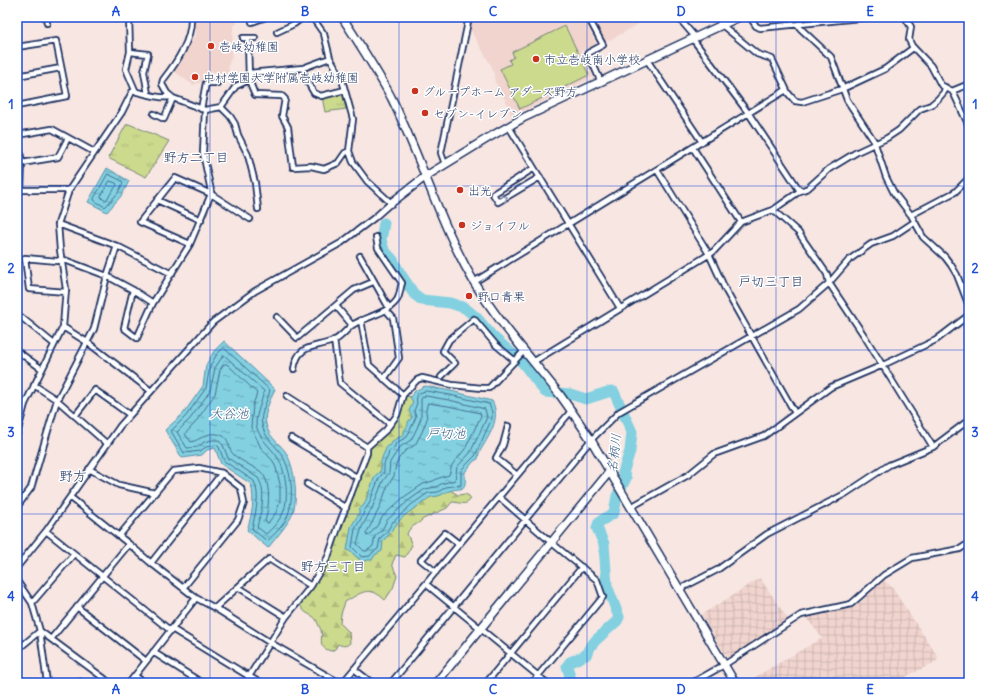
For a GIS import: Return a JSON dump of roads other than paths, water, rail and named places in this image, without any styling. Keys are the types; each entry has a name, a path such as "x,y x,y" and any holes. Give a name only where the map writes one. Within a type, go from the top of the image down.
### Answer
{"street":[{"path":"46,17 48,23"},
{"path":"129,17 130,52 126,69 137,92 172,98 203,110 221,107 236,86 249,80"},
{"path":"172,98 162,84 179,57 190,30 191,17"},
{"path":"252,22 266,17"},
{"path":"277,32 294,24 303,17"},
{"path":"312,17 324,34 330,58 341,76 345,90 352,119 348,151 353,162 367,181 391,203"},
{"path":"342,17 364,50 390,97 461,258 474,282 521,354 533,362 572,410 610,471 735,683"},
{"path":"445,164 441,153 469,17"},
{"path":"588,17 603,45 588,53 601,82"},
{"path":"678,17 749,114 800,191"},
{"path":"717,17 722,25 757,54 772,59 786,90 795,101 802,102 842,89 884,69 913,48"},
{"path":"17,567 46,531 90,469 106,443 213,322 255,291 340,243 426,176 525,117 739,17"},
{"path":"750,17 756,26 760,28 870,17"},
{"path":"905,17 911,28 909,40 913,48 931,66 940,85 952,91 969,126"},
{"path":"798,24 800,28 831,57 847,100 874,144 894,193 911,216 923,237 945,257 951,265 957,275 969,306"},
{"path":"255,38 246,38 250,73 249,80 255,94 282,96 285,99 282,116 288,127 293,167 311,166 324,168 338,163 348,151"},
{"path":"17,47 56,41 67,96 17,106"},
{"path":"130,52 148,54 144,72 148,94"},
{"path":"250,73 303,68 330,58"},
{"path":"647,60 702,142"},
{"path":"17,76 61,68"},
{"path":"303,68 306,79 314,93 321,96 345,90"},
{"path":"133,290 124,328 137,338 153,303 190,244 211,194 203,153 203,110 206,83 217,83"},
{"path":"952,91 969,84"},
{"path":"533,362 713,252 741,222 773,210 800,191 808,188 829,169 857,152 899,130 920,109 932,105 944,92 945,87"},
{"path":"17,434 25,404 63,327 66,292 58,224 69,190 122,112 132,92 135,90"},
{"path":"474,282 786,90"},
{"path":"154,114 164,119 172,98"},
{"path":"221,107 230,116 235,124 238,135 248,155 256,183 258,209"},
{"path":"509,127 620,308"},
{"path":"69,190 19,192 22,164 17,134 52,129 94,152"},
{"path":"22,164 58,157 68,138"},
{"path":"693,148 741,222"},
{"path":"534,168 493,194 498,202 540,177"},
{"path":"658,170 709,254 726,291 795,413"},
{"path":"190,244 140,222 175,178 211,194 250,219"},
{"path":"911,216 955,192 969,178"},
{"path":"157,200 201,220"},
{"path":"773,210 798,232 827,274 829,283 883,365 933,447"},
{"path":"391,683 591,440 622,411 799,309 829,283 849,260 871,244 893,236 914,222"},
{"path":"58,224 117,246 172,274"},
{"path":"294,368 296,360 302,350 341,337 352,325 388,309 397,300 402,283 378,248 376,237"},
{"path":"17,507 31,488 57,400 94,329 107,276 117,246"},
{"path":"360,256 393,318 400,358 384,379"},
{"path":"66,292 29,289 25,258 57,261 62,259 107,276 153,303"},
{"path":"276,317 297,338 354,290 373,282"},
{"path":"336,306 352,325"},
{"path":"629,505 688,475 714,454 764,436 831,386 883,365 936,340 969,315"},
{"path":"17,322 21,317 54,344"},
{"path":"441,377 455,363 443,351 449,340 474,319 496,345 515,361"},
{"path":"361,320 369,365 403,395"},
{"path":"63,327 87,342 151,391"},
{"path":"334,340 340,383 390,424"},
{"path":"17,350 42,369"},
{"path":"245,683 269,642 286,617 311,586 328,557 367,453 367,447 386,430 397,415 403,395 414,382 422,378 452,385 490,388 521,354"},
{"path":"34,385 57,400 106,443"},
{"path":"75,416 95,390 130,415"},
{"path":"287,396 367,447"},
{"path":"17,398 25,404"},
{"path":"70,497 196,598 338,682 344,681 572,410"},
{"path":"680,589 717,570 767,534 845,494 889,465 933,447 969,420"},
{"path":"508,426 503,445 496,458 517,475"},
{"path":"291,438 358,478"},
{"path":"119,536 173,471 199,468 222,473 241,488 244,503 238,520 183,588"},
{"path":"90,469 120,486 155,493"},
{"path":"436,683 610,471"},
{"path":"151,563 222,473"},
{"path":"307,484 346,508"},
{"path":"499,497 597,580 603,597 532,683"},
{"path":"46,531 171,630 260,683"},
{"path":"436,572 421,560 445,533 459,544"},
{"path":"692,683 724,665 801,614 851,604 884,575 912,558 960,549 969,543"},
{"path":"51,639 129,544"},
{"path":"32,603 74,554"},
{"path":"215,608 269,559 311,586"},
{"path":"486,683 582,567"},
{"path":"17,581 32,603 40,631 47,683"},
{"path":"426,584 455,606 547,683"},
{"path":"238,587 286,617"},
{"path":"129,683 196,598"},
{"path":"77,607 146,661"},
{"path":"40,631 109,683"},
{"path":"17,650 40,631"},
{"path":"153,652 202,683"},
{"path":"354,668 372,683"},
{"path":"135,676 145,683"},
{"path":"17,679 30,683"}],"water":[{"path":"107,168 129,181 122,195 107,212 88,202"},
{"name":"大谷池","path":"224,341 275,389 266,411 265,420 269,432 285,451 294,475 295,504 293,512 290,519 268,548 247,530 253,496 251,484 221,464 215,448 207,450 202,455 182,458 165,430 183,414 203,386 206,365 214,351"},
{"name":"戸切池","path":"425,386 492,401 495,408 495,421 493,428 479,453 478,459 474,461 465,472 464,486 461,489 448,491 439,496 430,497 408,513 400,520 383,541 382,551 375,555 372,560 362,562 347,550 351,527 359,513 359,509 364,505 375,476 381,470 381,461 387,446 391,445 391,442 404,434 408,422 412,417 409,411 413,402 410,397 415,391"}],"waterway":[{"name":"名柄川","path":"384,223 381,240 384,250 393,260 414,294 422,300 450,303 465,308 477,318 493,337 523,363 545,392 570,394 586,399 611,391 614,392 632,432 630,451 623,473 626,478 617,496 614,513 599,522 597,528 604,544 607,586 619,617 617,621 596,640 586,655 570,662 567,666 572,683"}],"place":[{"name":"壱岐幼稚園","path":"211,46"},
{"name":"市立壱岐南小学校","path":"536,59"},
{"name":"中村学園大学附属壱岐幼稚園","path":"195,77"},
{"name":"グループホーム アダーズ野方","path":"415,91"},
{"name":"セブン-イレブン","path":"425,113"},
{"name":"出光","path":"460,190"},
{"name":"ジョイフル","path":"462,225"},
{"name":"野口青果","path":"469,296"}],"district":[{"name":"野方二丁目","path":"196,157"},
{"name":"戸切三丁目","path":"771,281"},
{"name":"野方","path":"73,476"},
{"name":"野方三丁目","path":"333,566"}]}
